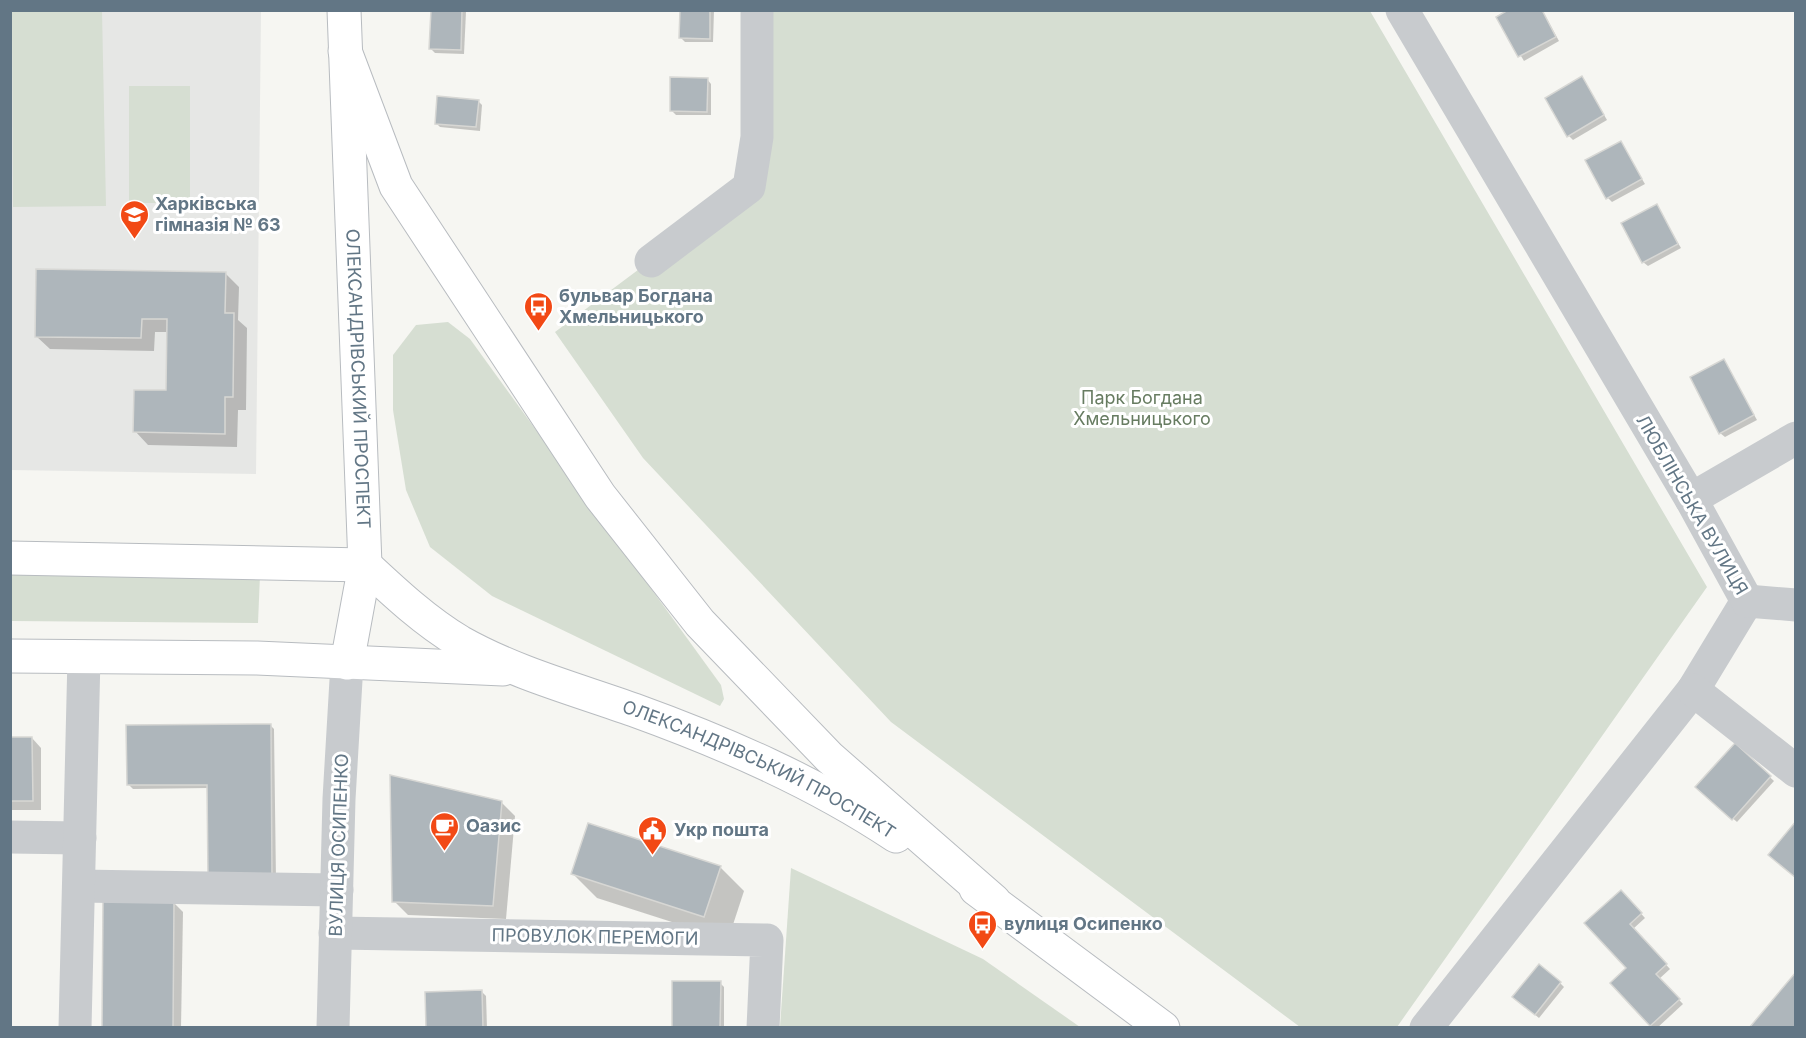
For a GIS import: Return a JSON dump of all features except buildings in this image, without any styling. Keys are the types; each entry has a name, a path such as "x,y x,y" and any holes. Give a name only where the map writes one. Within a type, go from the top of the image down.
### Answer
{"main road":[{"name":"ОЛЕКСАНДРІВСЬКИЙ ПРОСПЕКТ","path":"344,10 365,565 413,609 459,641 514,669 635,710 750,754 876,823 994,901 1163,1028"},
{"path":"345,51 396,186 600,496 700,623 829,757 994,901"},
{"path":"10,558 365,565 347,663 257,658 10,656"},
{"name":"ОЛЕКСАНДРІВСЬКИЙ ПРОСПЕКТ","path":"347,663 514,669"}],"street":[{"path":"651,261 749,187 757,136 757,10"},
{"name":"ЛЮБЛІНСЬКА ВУЛИЦЯ","path":"1402,10 1691,499 1747,601 1693,690 1426,1028"},
{"path":"1691,499 1796,438"},
{"path":"1747,601 1796,605"},
{"path":"75,1028 84,657"},
{"name":"ВУЛИЦЯ ОСИПЕНКО","path":"333,1028 347,663"},
{"path":"1693,690 1796,771"},
{"path":"10,837 80,838"},
{"path":"79,886 337,890"},
{"name":"ПРОВУЛОК ПЕРЕМОГИ","path":"336,933 766,940 763,1028"}],"shaded area":[{"name":"Харківська гімназія № 63","path":"11,11 261,11 256,474 11,470"}],"green space":[{"path":"12,11 102,11 106,206 13,207"},
{"name":"Парк Богдана Хмельницького","path":"752,11 1370,11 1707,587 1397,1027 1300,1027 891,722 643,458 555,332 749,187"},
{"path":"129,86 190,86 190,203 129,203"},
{"path":"448,322 470,339 721,685 724,699 720,706 492,596 430,547 406,490 393,410 393,355 416,325"},
{"path":"11,572 260,575 258,623 11,621"},
{"path":"791,868 983,959 1080,1027 780,1027"}],"place":[{"name":"Харківська гімназія № 63","path":"134,240"},
{"name":"бульвар Богдана Хмельницького","path":"538,332"},
{"name":"Оазис","path":"445,852"},
{"name":"Укр пошта","path":"653,856"},
{"name":"вулиця Осипенко","path":"983,950"}]}
